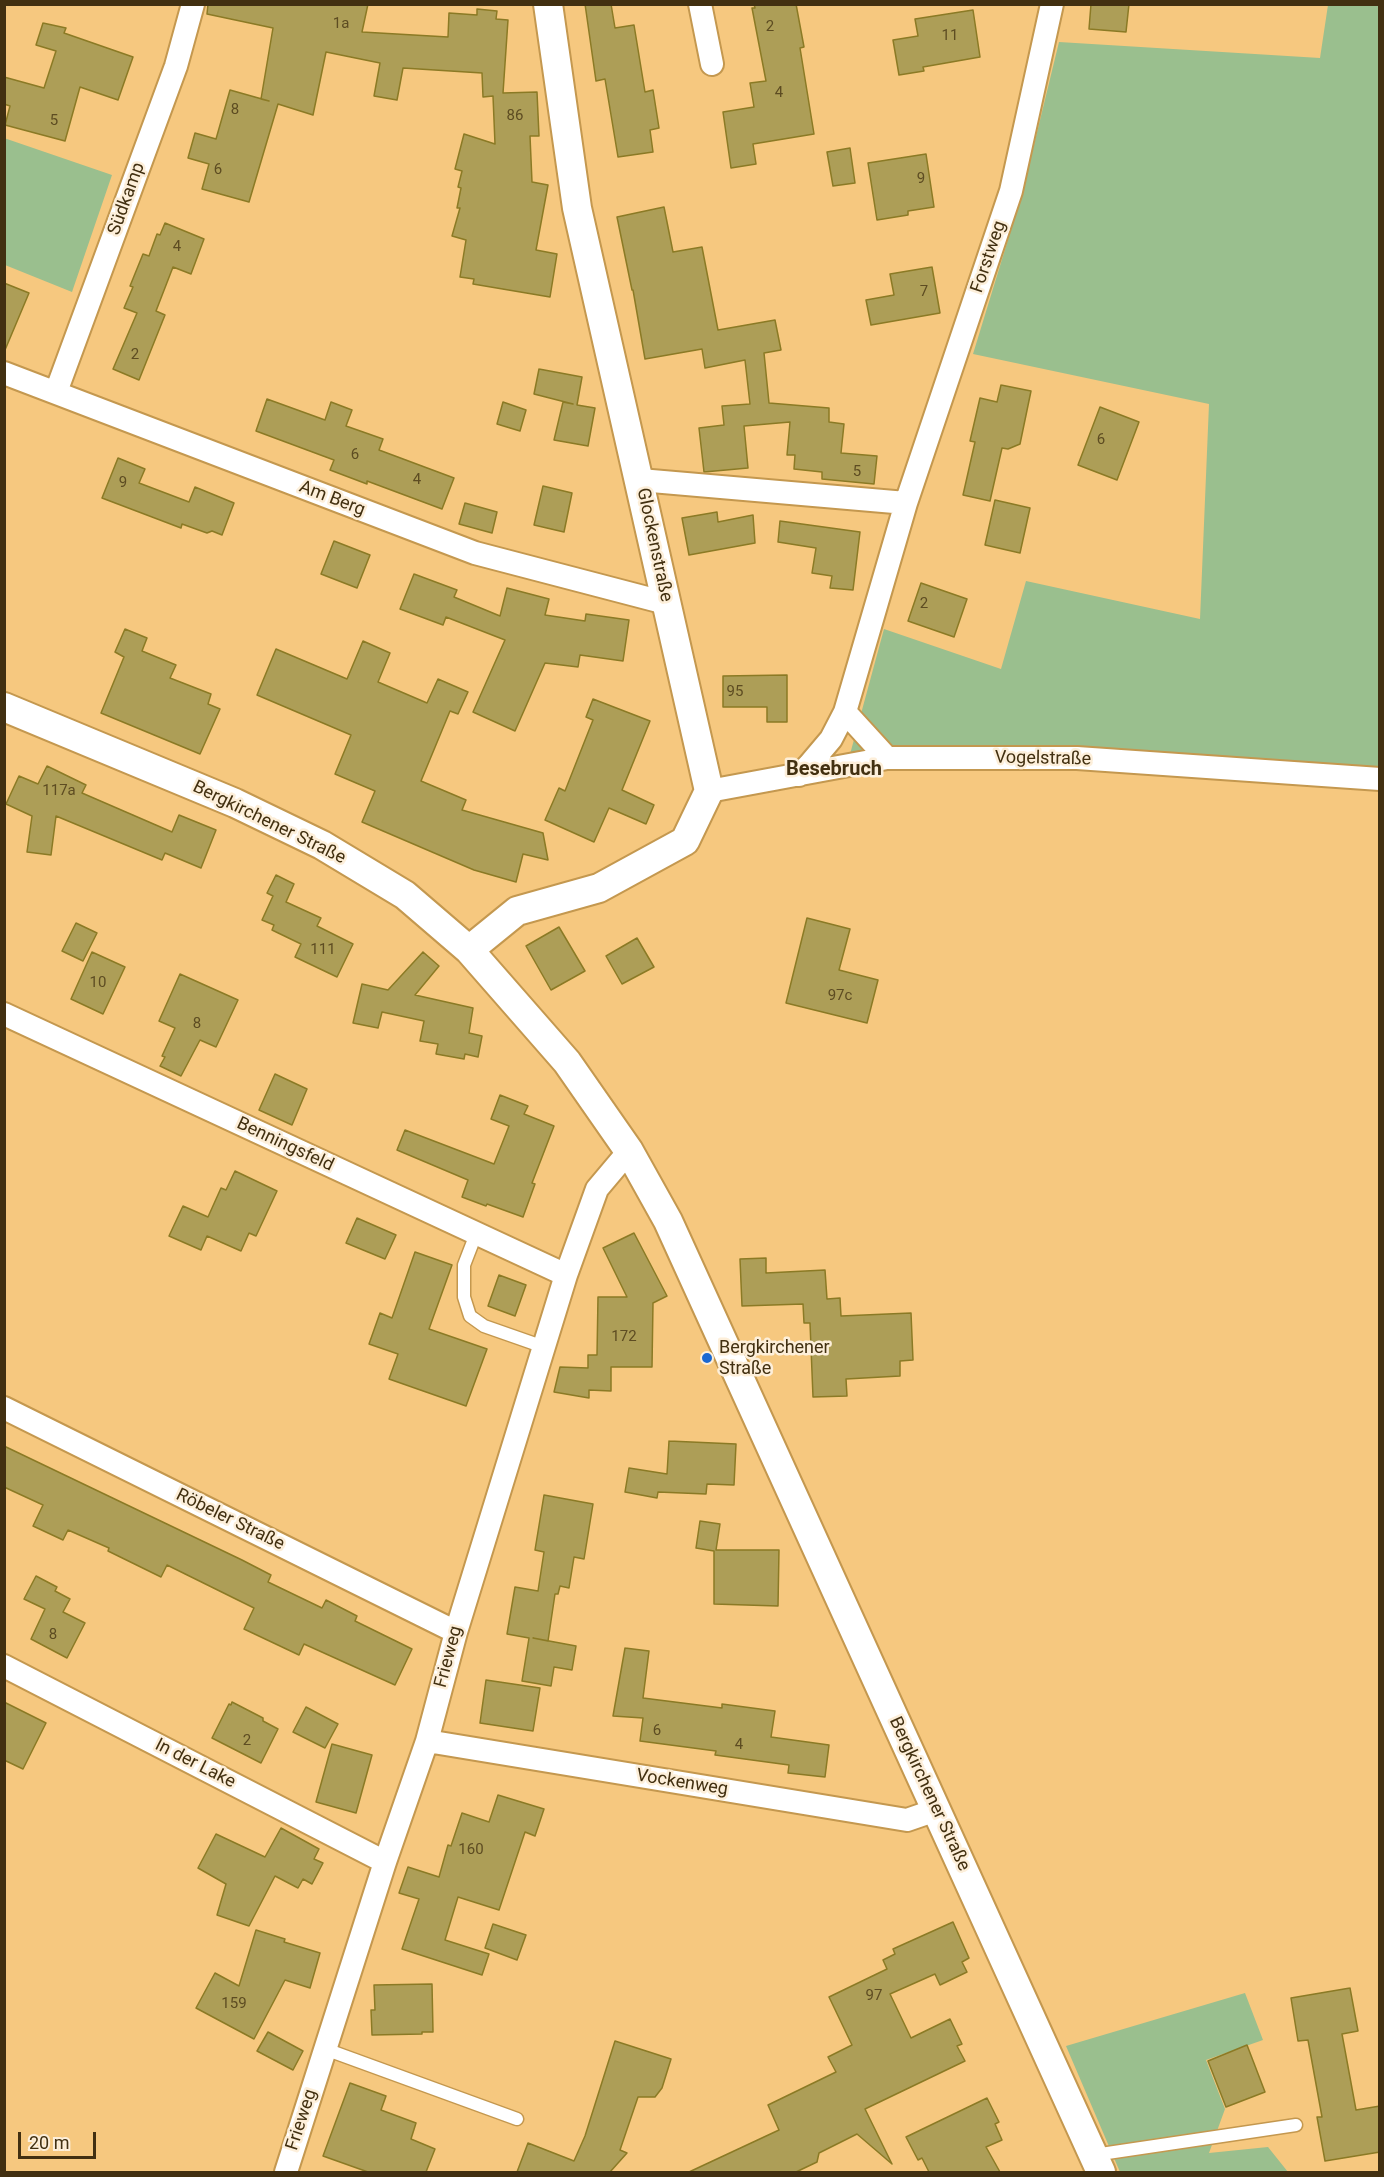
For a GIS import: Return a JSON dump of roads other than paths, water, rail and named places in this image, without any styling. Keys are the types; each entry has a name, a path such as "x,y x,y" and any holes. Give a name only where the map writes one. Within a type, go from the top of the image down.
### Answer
{"street":[{"name":"Südkamp","path":"56,392 176,66 193,4"},
{"name":"Glockenstraße","path":"548,4 577,208 709,791"},
{"path":"700,4 712,64"},
{"name":"Forstweg","path":"799,775 831,739 845,712 906,503 1011,191 1052,4"},
{"name":"Am Berg","path":"4,373 475,554 666,603"},
{"path":"640,480 906,503"},
{"name":"Bergkirchener Straße","path":"4,707 234,803 322,845 405,895 469,950 567,1062 628,1151 668,1221 1097,2164"},
{"path":"845,712 888,758"},
{"name":"Vogelstraße","path":"709,791 888,758 1077,758 1380,779"},
{"path":"469,950 517,911 599,888 685,841 709,791"},
{"name":"Benningsfeld","path":"4,1014 566,1275"},
{"name":"Frieweg","path":"285,2172 385,1862 427,1741 456,1632 566,1275 597,1189 628,1151"},
{"name":"Röbeler Straße","path":"4,1408 456,1632"},
{"name":"In der Lake","path":"4,1666 385,1862"},
{"name":"Vockenweg","path":"427,1741 907,1820 936,1810"}],"lane":[{"path":"476,1234 464,1265 464,1297 470,1316 484,1326 544,1347"},
{"path":"325,2049 517,2119"},
{"path":"1097,2164 1296,2125"}],"place":[{"name":"Bergkirchener Straße","path":"707,1358"}],"district":[{"name":"Besebruch","path":"834,770"}]}
